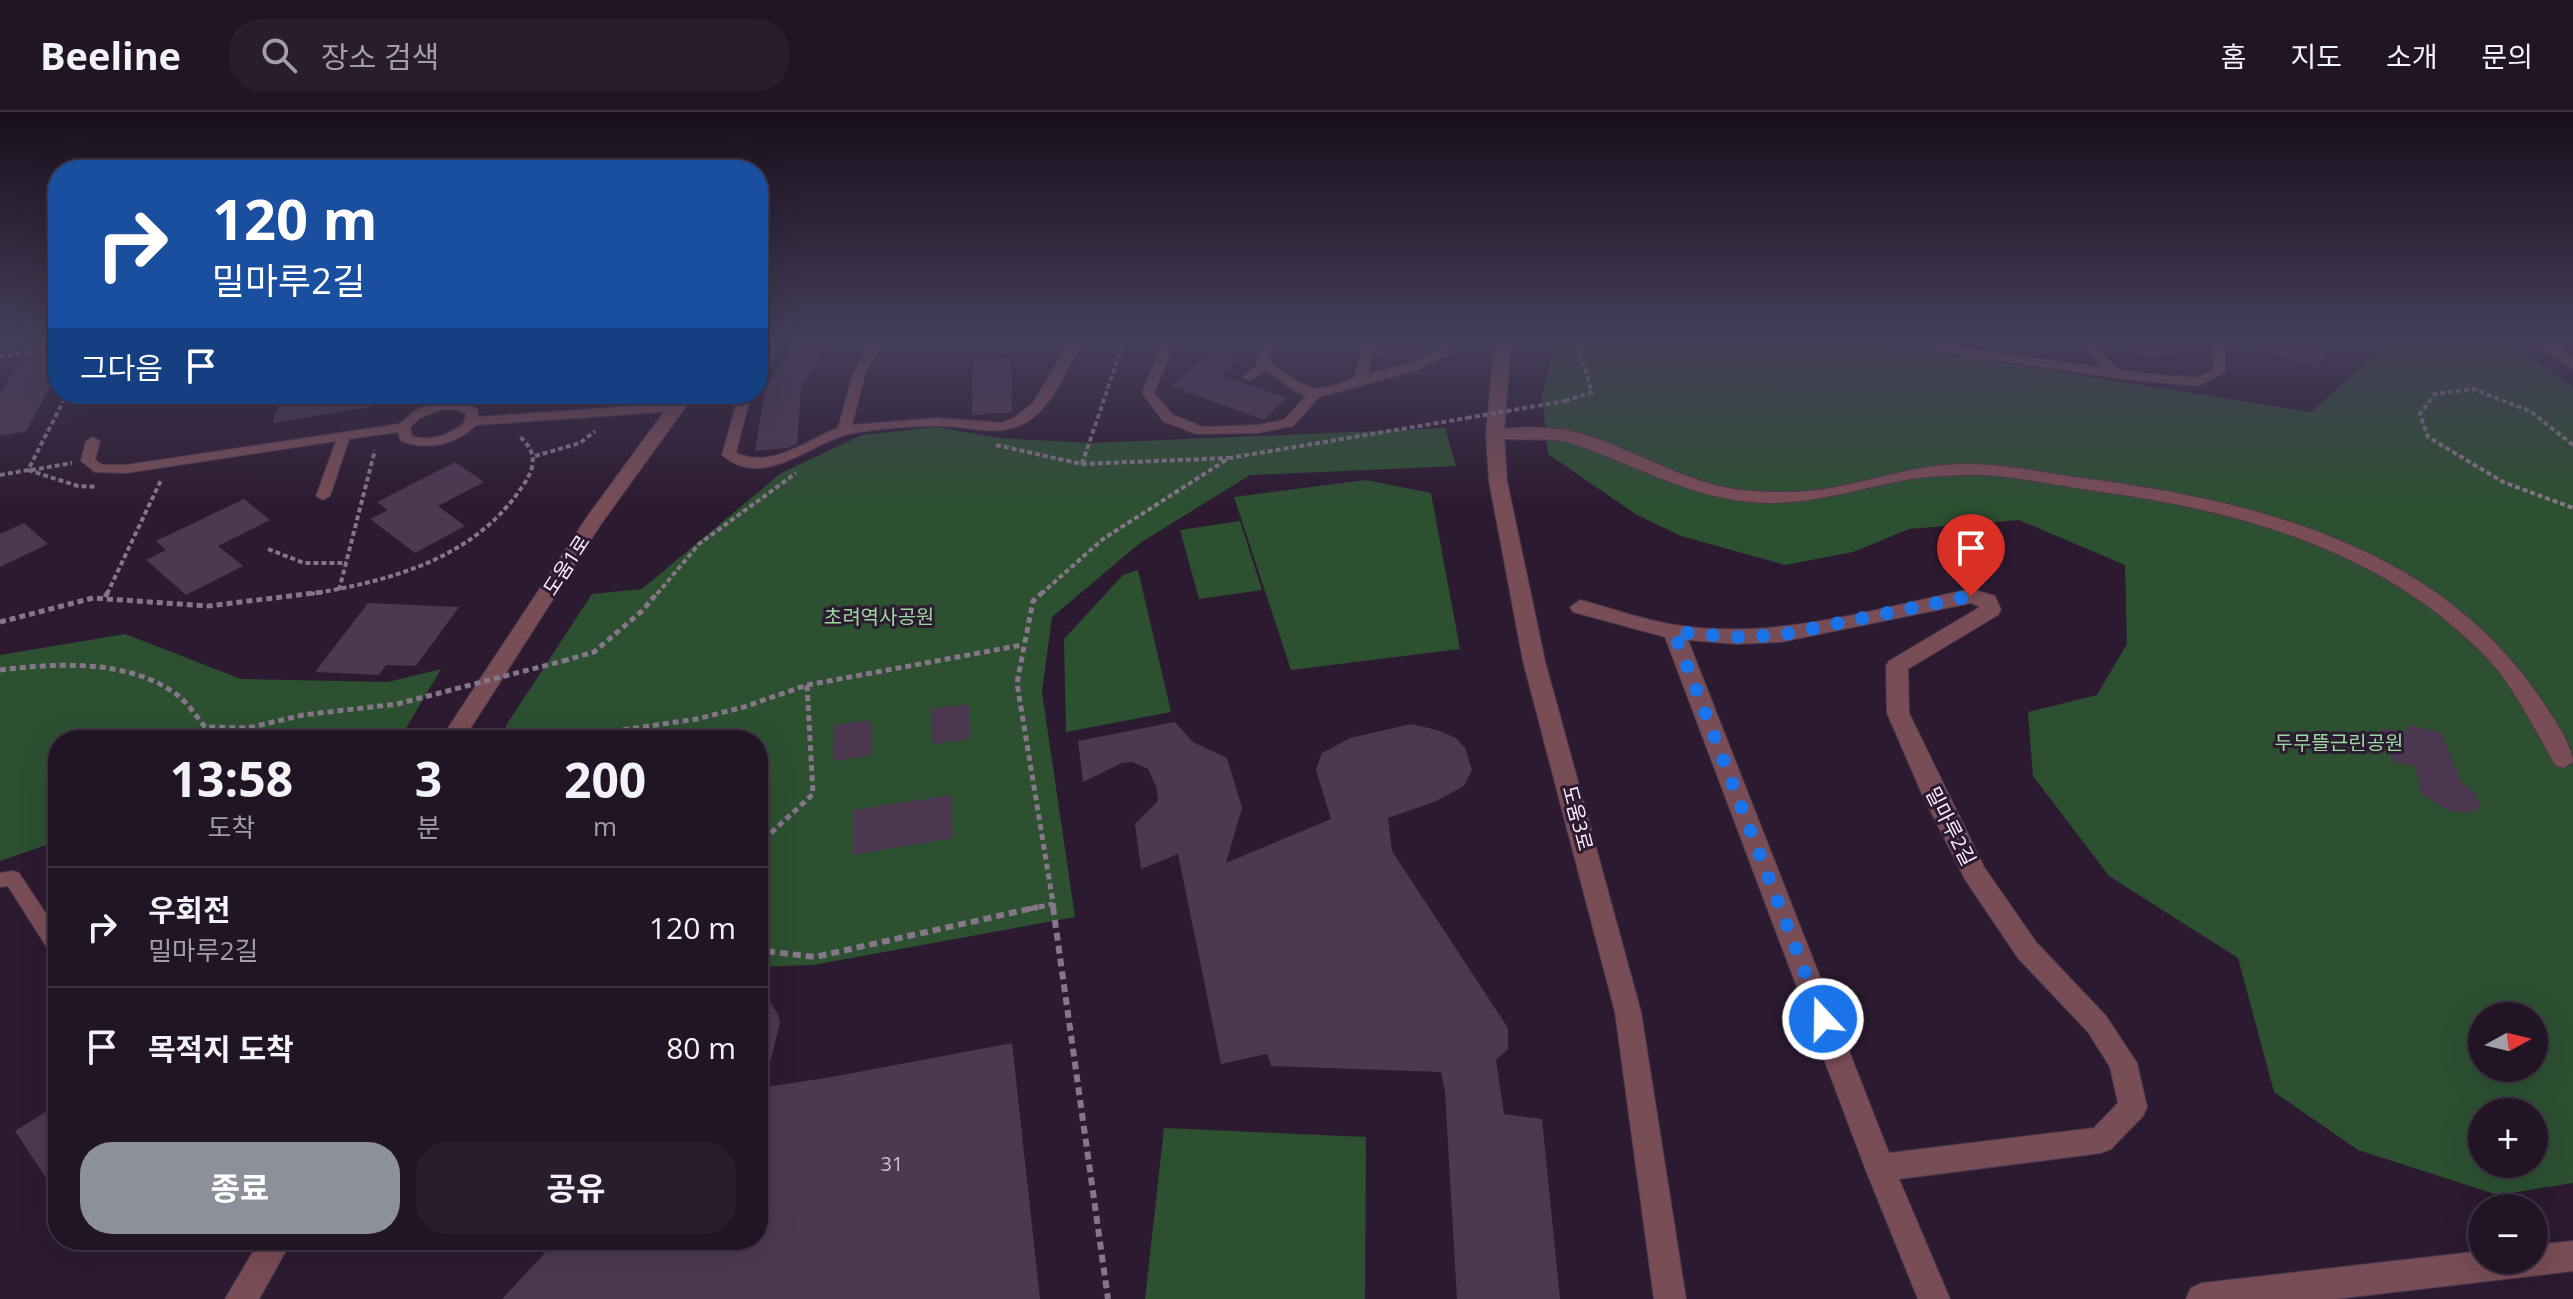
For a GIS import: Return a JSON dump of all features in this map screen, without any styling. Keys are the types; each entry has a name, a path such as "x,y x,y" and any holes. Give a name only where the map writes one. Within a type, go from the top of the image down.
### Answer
{"street":[{"name":"도움3로","path":"1498,393 1495,434 1498,481 1534,661 1628,1012 1670,1299"},
{"name":"도움1로","path":"458,730 594,521 679,404"},
{"path":"1495,434 1529,432 1568,436 1685,482 1753,497 1809,497 1907,474 1969,469 2137,491 2246,513 2344,547 2384,568 2473,631 2505,665 2563,759"},
{"name":"밀마루2길","path":"1580,607 1674,632 1736,637 1781,635 1971,596 1988,601 1991,610 1897,666 1898,713 1934,794 1975,874 2027,950 2097,1024 2123,1063 2133,1107 2101,1140 1880,1168"},
{"path":"1674,632 1880,1168 1934,1299"},
{"path":"241,1299 271,1250"},
{"path":"2202,1299 2573,1256"}],"lane":[{"path":"844,430 854,393"},
{"path":"741,404 729,455 741,462 763,463 790,458 844,430 946,422 979,428 1016,423 1035,410 1045,393"},
{"path":"1148,393 1168,418 1201,431 1258,429 1288,423 1314,395"},
{"path":"1306,393 1325,396 1331,393"},
{"path":"93,441 88,461 100,469 126,469 403,427 430,404"},
{"path":"451,404 473,413 472,421"},
{"path":"403,427 406,438 432,442 454,435 472,421 650,404"},
{"path":"323,496 344,436"},
{"path":"0,880 13,878 48,932"}],"path":[{"path":"1082,464 1106,393"},
{"path":"993,444 1082,464 1229,458 1565,401 1588,393"},
{"path":"2440,393 2435,394 2420,414 2428,437 2503,482 2573,508"},
{"path":"2484,393 2530,411 2573,445"},
{"path":"0,475 28,470 62,404"},
{"path":"583,432 610,429"},
{"path":"535,456 580,443 595,431"},
{"path":"510,434 531,434"},
{"path":"0,622 55,603 105,597 221,606 339,590 402,575 471,542 509,506 531,475 535,456 533,446 518,434"},
{"path":"339,590 375,450 384,448"},
{"path":"1108,1299 1053,904 1017,683 1022,645 1033,601 1103,539 1229,458"},
{"path":"0,670 37,664 89,666 138,676 176,693 205,727 248,728 303,715 397,704 594,652 642,611 699,544 797,472"},
{"path":"105,597 161,480"},
{"path":"268,549 304,563 346,563"},
{"path":"622,730 697,719 744,707 807,685 1022,645"},
{"path":"768,836 813,794 807,685"},
{"path":"768,951 815,957 1053,904"}],"green space":[{"name":"두무뜰근린공원","path":"1543,393 2194,393 2311,412 2332,393 2573,393 2573,1183 2495,1194 2358,1150 2274,1092 2238,958 2109,876 2033,776 2028,712 2097,695 2127,644 2125,565 2019,520 1909,529 1853,552 1785,565 1681,536 1637,515 1548,454"},
{"name":"초려역사공원","path":"936,427 999,438 1091,443 1445,428 1456,466 1250,475 1140,543 1052,617 1042,692 1075,917 813,965 768,967 768,730 505,730 592,594 642,589 781,473 862,435"},
{"path":"1366,480 1431,493 1460,649 1291,670 1234,497"},
{"path":"1240,521 1262,590 1199,599 1180,530"},
{"path":"1138,570 1171,712 1066,732 1064,639 1123,575"},
{"path":"125,634 241,679 388,682 441,669 405,730 48,730 48,844 0,861 0,655"},
{"path":"1164,1128 1366,1137 1365,1299 1145,1299"}],"building":[{"path":"46,393 26,431 0,436 0,395"},
{"path":"768,393 801,393 797,444 788,448 755,451 763,404 768,404"},
{"path":"972,393 1012,393 1012,412 972,415"},
{"path":"1191,393 1274,393 1287,398 1264,420"},
{"path":"279,404 376,404 376,406 273,423"},
{"path":"455,462 484,482 438,506 465,526 415,553 370,519 388,510 377,502"},
{"path":"244,499 270,520 218,546 243,566 186,595 146,560 166,550 156,541"},
{"path":"24,523 48,544 0,567 0,534"},
{"path":"368,603 459,607 416,666 386,665 379,675 315,672"},
{"path":"968,704 971,739 933,744 931,709"},
{"path":"871,720 872,755 833,761 834,725"},
{"path":"1175,722 1193,742 1227,758 1242,808 1226,863 1331,819 1316,770 1322,753 1350,738 1411,724 1456,738 1465,748 1472,770 1464,786 1434,802 1388,818 1392,851 1508,1028 1508,1049 1496,1060 1504,1114 1542,1119 1560,1299 1457,1299 1445,1092 1441,1072 1271,1066 1267,1054 1221,1064 1178,854 1141,869 1135,824 1158,801 1156,786 1148,769 1132,762 1122,763 1083,782 1078,741"},
{"path":"2406,725 2441,732 2461,781 2475,794 2481,808 2466,813 2447,810 2421,793 2415,766 2393,762 2381,728 2409,733"},
{"path":"951,795 953,838 853,855 853,810"},
{"path":"768,999 780,1023 768,1071"},
{"path":"1012,1043 1040,1299 502,1299 548,1250 768,1250 768,1087"},
{"path":"48,1110 48,1181 15,1131"}],"route":[{"path":"1823,1019 1674,632 1736,637 1781,635 1971,596"}]}
